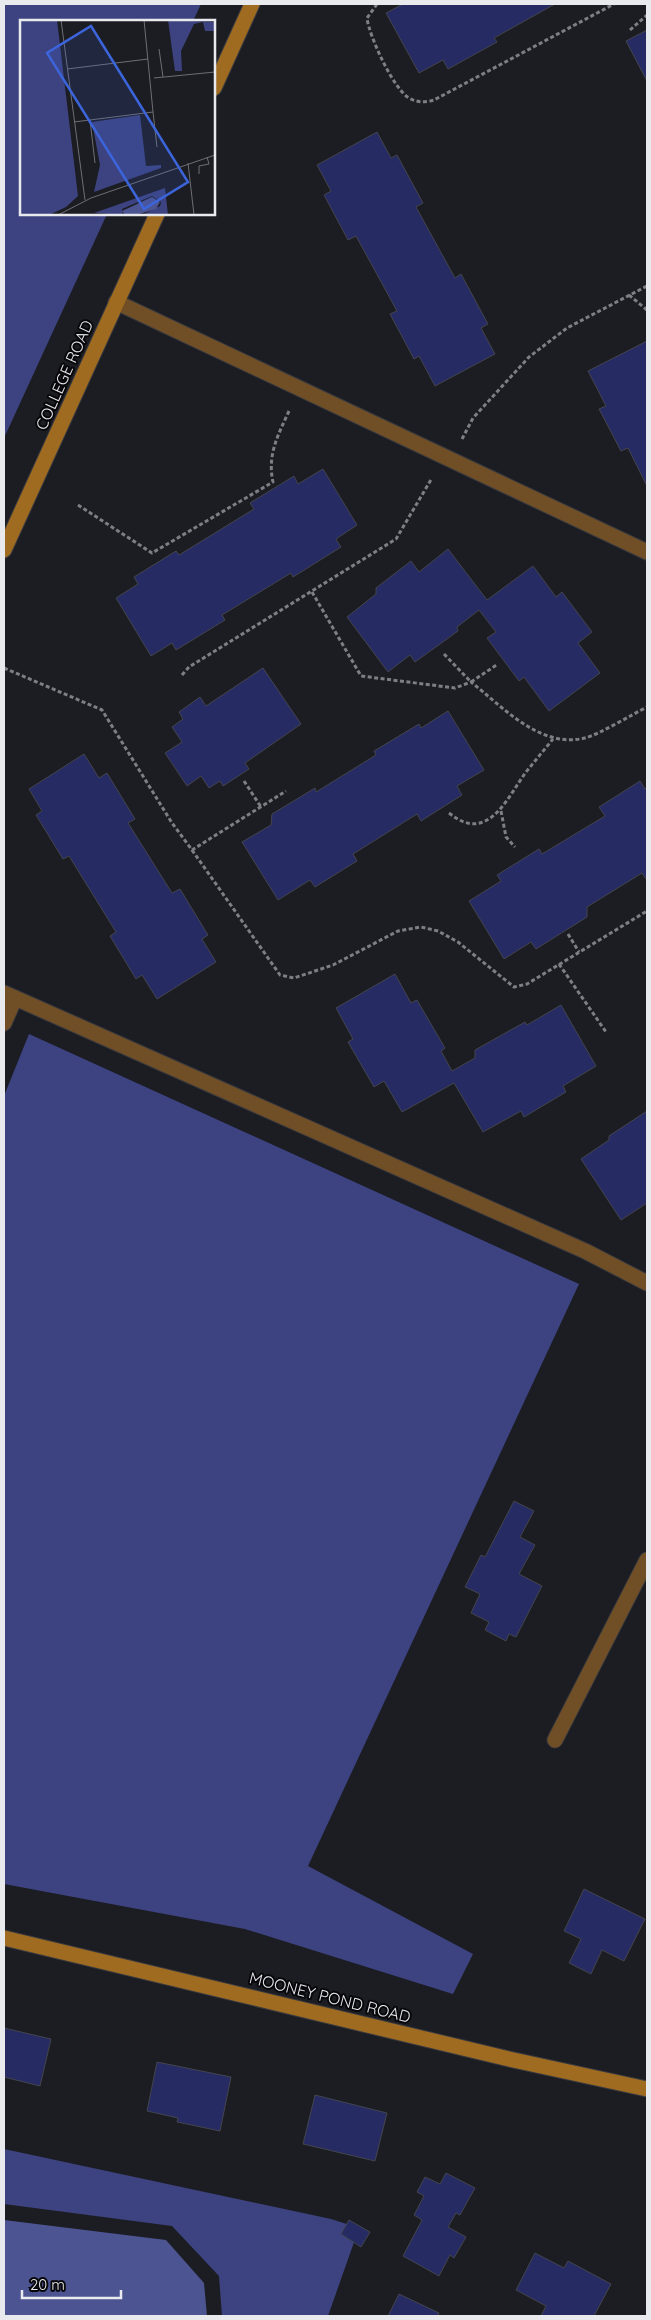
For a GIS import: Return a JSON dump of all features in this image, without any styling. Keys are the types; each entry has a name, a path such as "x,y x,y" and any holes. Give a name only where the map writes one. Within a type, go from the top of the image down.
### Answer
{"street":[{"path":"215,86 252,4"},
{"name":"COLLEGE ROAD","path":"4,550 156,215"},
{"name":"MOONEY POND ROAD","path":"4,1938 44,1946 509,2059 647,2089"}],"lane":[{"path":"116,302 647,552"},
{"path":"4,1023 10,996 585,1251 647,1283"},
{"path":"555,1740 647,1560"}],"path":[{"path":"377,4 367,18 369,30 400,91 410,99 424,102 434,100 614,4"},
{"path":"630,30 647,15"},
{"path":"182,675 189,667 396,540 473,418 529,356 568,328 647,286"},
{"path":"629,295 647,310"},
{"path":"78,505 152,553 273,482 270,468 272,450 299,388"},
{"path":"312,592 361,676 455,688 470,682 498,664"},
{"path":"444,654 470,682 531,728 553,739 585,738 647,707"},
{"path":"4,668 102,710 172,823 280,975 294,978 334,965 398,931 421,927 438,931 458,942 514,987 527,984 647,911"},
{"path":"449,813 459,822 469,824 490,820 501,810 526,772 553,739"},
{"path":"244,780 261,807"},
{"path":"192,850 286,791"},
{"path":"501,810 506,837 515,847"},
{"path":"568,934 579,952"},
{"path":"559,964 606,1032"}],"shaded area":[{"path":"4,4 201,4 193,20 20,20 20,215 107,215 4,438"},
{"path":"29,1034 579,1284 308,1866 473,1954 453,1994 245,1929 4,1884 4,1096"},
{"path":"4,2149 331,2219 359,2228 328,2316 222,2316 219,2276 172,2226 4,2204"},
{"path":"4,2220 166,2240 204,2283 207,2316 4,2316"}],"building":[{"path":"403,4 555,4 494,38 497,42 448,69 443,60 419,73 386,13"},
{"path":"647,30 647,81 626,41"},
{"path":"377,132 391,158 397,155 423,203 416,207 455,278 461,274 488,324 481,328 495,354 435,386 419,356 414,359 390,314 397,311 356,236 348,240 324,195 331,191 317,165"},
{"path":"647,341 647,486 628,448 621,451 599,409 606,406 588,371"},
{"path":"323,469 357,525 336,539 341,547 293,577 291,573 222,615 225,620 176,650 172,643 151,656 116,598 138,584 134,577 176,551 179,555 254,509 250,503 294,476 298,484"},
{"path":"448,549 487,600 533,566 556,597 562,592 592,632 578,643 600,673 549,711 524,677 519,681 487,638 496,632 479,610 457,627 458,631 415,662 410,655 388,672 347,617 376,594 376,588 411,561 419,572"},
{"path":"263,668 301,724 245,763 249,769 223,786 220,781 209,788 201,776 187,786 165,753 182,742 172,727 183,719 179,712 200,697 206,706"},
{"path":"448,711 484,770 457,786 462,795 421,821 417,814 353,854 357,861 315,887 310,880 278,900 242,842 271,825 272,814 315,788 316,792 376,755 374,751 419,724 421,728"},
{"path":"84,754 99,778 107,773 135,819 128,823 172,893 180,889 208,935 202,939 216,962 157,999 142,975 136,979 110,936 116,932 69,856 63,859 36,815 42,811 29,789"},
{"path":"640,781 645,789 647,787 647,878 642,873 587,907 587,917 536,949 531,942 504,959 469,901 501,881 497,875 539,849 542,854 605,816 599,807"},
{"path":"395,974 411,1003 417,1000 445,1048 441,1051 452,1071 475,1058 475,1050 525,1022 527,1025 561,1005 596,1066 563,1086 566,1092 524,1117 521,1111 483,1132 454,1083 402,1112 384,1081 374,1087 348,1042 353,1039 336,1008"},
{"path":"647,1111 647,1203 621,1220 581,1159 609,1140 609,1136"},
{"path":"514,1501 534,1511 520,1537 535,1545 519,1574 542,1586 516,1637 509,1634 506,1641 485,1630 489,1622 471,1613 480,1594 465,1587 481,1555 485,1557"},
{"path":"584,1889 645,1919 624,1961 602,1950 591,1974 569,1963 581,1939 564,1931"},
{"path":"4,2028 51,2039 40,2086 4,2077"},
{"path":"157,2062 231,2077 220,2131 177,2122 178,2118 147,2111"},
{"path":"315,2095 387,2113 375,2161 303,2144"},
{"path":"446,2173 475,2188 460,2215 456,2213 448,2227 466,2237 454,2258 450,2255 439,2276 403,2256 422,2220 414,2215 424,2196 417,2192 425,2177 440,2184"},
{"path":"349,2220 370,2232 361,2247 341,2234"},
{"path":"535,2253 564,2268 568,2261 611,2284 594,2316 541,2316 546,2306 516,2290"},
{"path":"399,2294 439,2313 437,2316 388,2316"}]}
